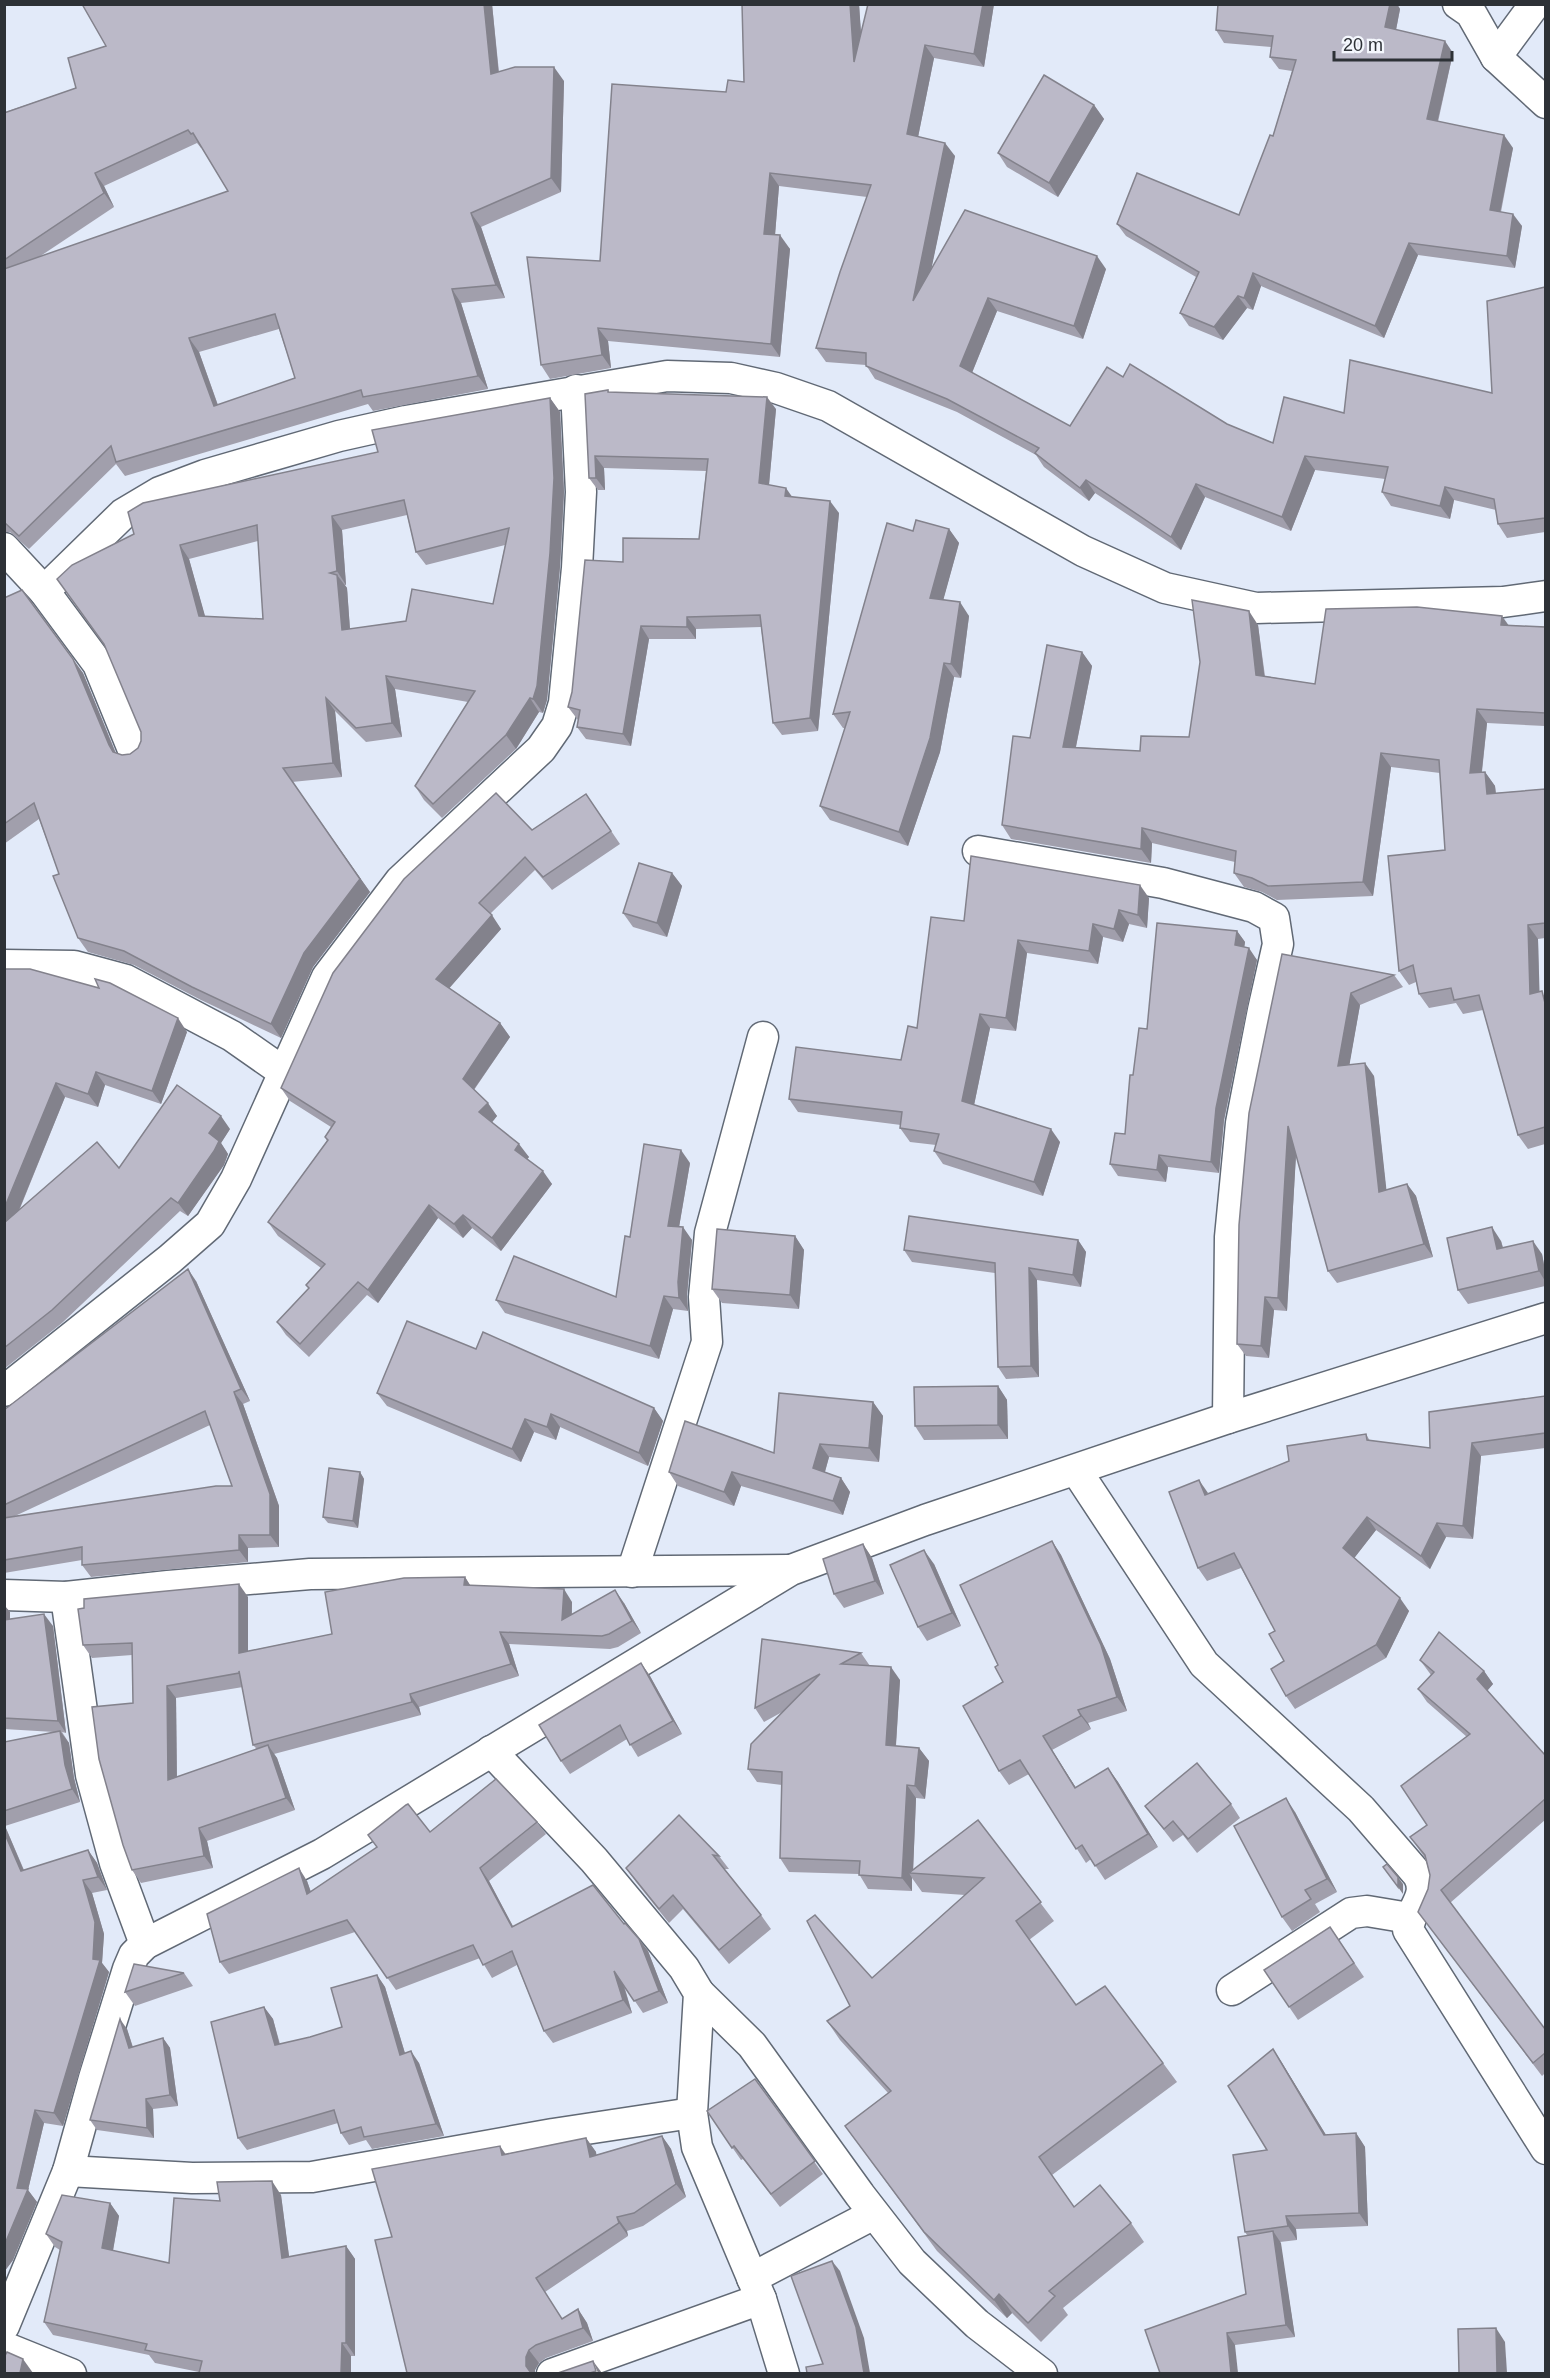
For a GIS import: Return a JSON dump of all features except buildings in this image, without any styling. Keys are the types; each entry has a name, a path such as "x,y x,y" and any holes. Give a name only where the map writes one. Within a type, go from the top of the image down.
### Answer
{"street":[{"path":"1458,4 1471,13 1496,57 1545,103"},
{"path":"1496,57 1535,4"},
{"path":"44,591 123,514 160,492 205,475 339,436 406,420 478,410 576,390 666,376 731,378 776,388 828,406 1083,552 1165,588 1256,608 1503,602 1545,596"},
{"path":"4,1391 170,1259 210,1224 236,1179 327,977 400,881 541,750 557,726 564,703 577,568 581,492 576,390"},
{"path":"4,548 44,591 98,663 134,752"},
{"path":"978,851 1163,883 1254,907 1274,918 1278,944 1241,1123 1230,1237 1228,1418"},
{"path":"4,965 75,966 126,980 232,1036 285,1073"},
{"path":"632,1572 707,1342 704,1297 710,1233 763,1037"},
{"path":"4,2326 68,2171 128,1969 134,1955 145,1944 322,1854 791,1570 925,1520 1228,1418 1545,1318"},
{"path":"1076,1470 1204,1664 1361,1809 1418,1875 1423,1884 1422,1893 1409,1918 1408,1930 1545,2149"},
{"path":"4,1595 66,1597 310,1574 791,1570"},
{"path":"66,1597 91,1775 115,1863 145,1944"},
{"path":"491,1751 594,1860 684,1968 699,1993 752,2045 874,2214 912,2262 977,2325 1042,2373"},
{"path":"1232,1990 1351,1913 1366,1911 1409,1918"},
{"path":"699,1993 700,2013 692,2113 697,2146 756,2288 784,2373"},
{"path":"68,2171 192,2178 312,2177 553,2134 692,2113"},
{"path":"552,2373 756,2288 874,2214"},
{"path":"4,2347 71,2373"}]}
